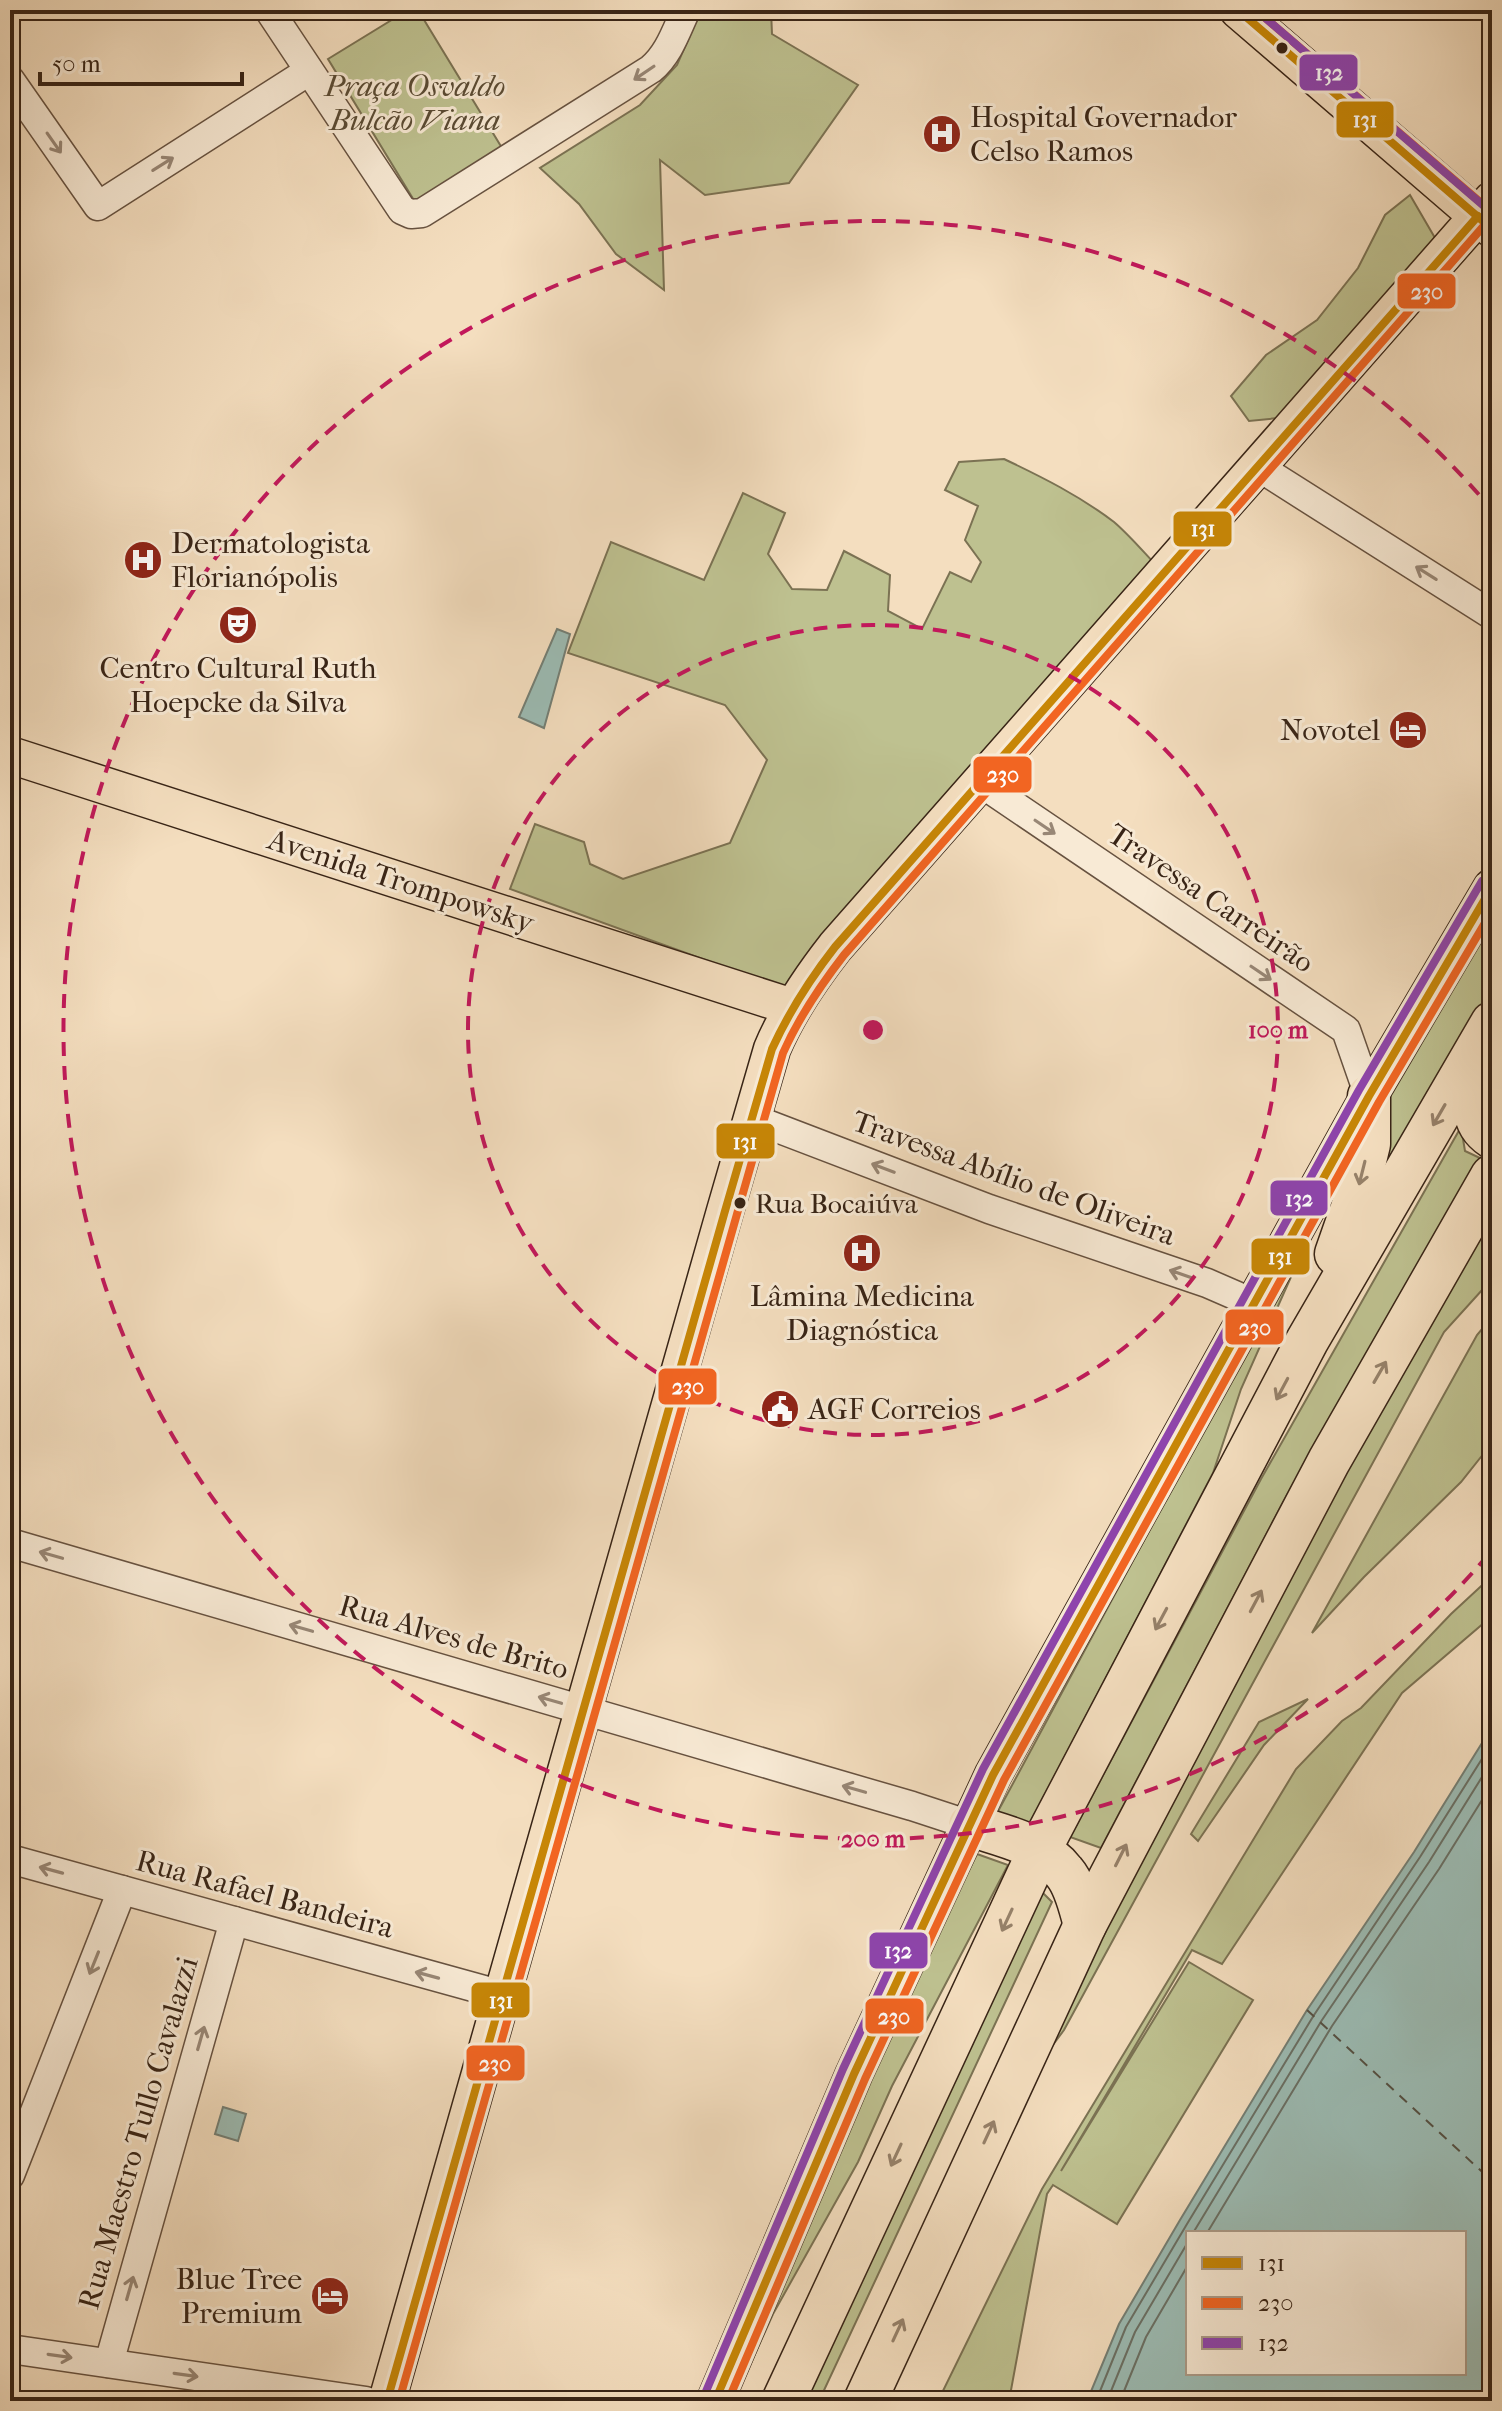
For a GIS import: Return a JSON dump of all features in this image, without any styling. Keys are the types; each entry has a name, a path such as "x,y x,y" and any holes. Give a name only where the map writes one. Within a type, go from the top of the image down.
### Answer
{"highway":[{"path":"1486,1034 1473,1106 1477,1122 1492,1137"},
{"path":"783,2401 1040,1849 1307,1341 1486,1034"},
{"path":"1307,1341 1357,1194 1369,1144 1369,1096"},
{"path":"865,2401 1085,1925 1329,1461 1492,1176"},
{"path":"970,1825 1040,1849 1065,1872 1085,1925"}],"main road":[{"path":"387,2401 751,1118 772,1049 792,1007 835,947 1257,466 1487,215 1238,10"},
{"name":"Avenida Trompowsky","path":"10,755 792,1007"},
{"path":"715,2401 854,2074 998,1765 1369,1096 1492,887"}],"street":[{"path":"269,10 402,210 411,214 422,213 651,69 668,50 686,10"},
{"path":"10,80 98,206 309,71"},
{"path":"1257,466 1492,615"},
{"name":"Travessa Carreirão","path":"981,783 1346,1030 1369,1096"},
{"name":"Travessa Abílio de Oliveira","path":"751,1118 989,1209 1207,1283 1253,1303"},
{"name":"Rua Alves de Brito","path":"10,1543 921,1808 970,1825"},
{"name":"Rua Rafael Bandeira","path":"10,1859 502,1995"},
{"path":"10,2175 122,1890"},
{"name":"Rua Maestro Tullo Cavalazzi","path":"109,2363 234,1921"},
{"path":"10,2349 366,2401"}],"green space":[{"name":"Praça Osvaldo Bulcão Viana","path":"408,10 418,10 502,148 415,202 328,59"},
{"path":"701,10 771,10 772,34 858,85 789,183 705,195 660,160 664,290 616,254 579,204 540,168 640,105 677,65"},
{"path":"1410,195 1435,238 1288,417 1249,421 1231,396 1266,355 1317,320 1358,268 1385,215"},
{"path":"1004,459 1060,488 1114,522 1154,563 785,989 510,889 535,824 584,842 590,864 623,879 730,843 767,760 725,705 568,653 611,542 704,580 743,493 785,513 768,554 792,589 827,590 844,551 890,575 888,611 922,629 950,572 971,582 981,562 965,540 978,506 945,490 959,462"},
{"path":"1492,922 1492,991 1376,1189 1385,1100"},
{"path":"1461,1127 1465,1151 1480,1158 1287,1495 1101,1848 1070,1837 1261,1479"},
{"path":"1492,1209 1492,1279 1444,1332 1064,2030 1017,2093 1297,1554"},
{"path":"1316,1221 1241,1389 1213,1473 1028,1827 996,1815"},
{"path":"1492,1317 1492,1443 1461,1482 1312,1633 1477,1335"},
{"path":"1492,1576 1492,1616 1402,1693 1222,1964 1192,1950 1061,2171 1189,1962 1253,2000 1117,2224 1053,2185 1047,2194 1009,2401 938,2401 1042,2189 1296,1769"},
{"path":"1308,1699 1264,1745 1198,1841 1191,1834 1259,1722"},
{"path":"977,1854 1008,1865 892,2086 858,2162 773,2314 734,2401 862,2080"},
{"path":"1042,1892 1052,1902 819,2401 806,2401"}],"water":[{"path":"557,629 570,634 544,728 519,717"},
{"path":"1492,1727 1492,2401 1087,2401 1119,2324 1307,2010 1414,1852"},
{"path":"223,2107 246,2114 238,2141 215,2134"}],"ferry route":[{"path":"1307,2010 1492,2181"}],"transit line":[{"name":"131","path":"1238,10 1492,229"},
{"name":"230","path":"399,2401 789,1040 810,1002 844,955 1489,220 1490,213 1486,207 1256,10"},
{"name":"132","path":"1256,10 1492,213"},
{"name":"131","path":"387,2401 772,1049 800,996 835,947 1478,216"},
{"name":"132","path":"704,2396 843,2069 983,1769 1359,1090 1482,881"},
{"name":"131","path":"715,2401 854,2074 993,1775 1369,1096 1492,887"},
{"name":"230","path":"728,2401 865,2079 1004,1780 1379,1102 1492,911"}],"place":[{"name":"Hospital Governador Celso Ramos","path":"942,134"},
{"name":"Dermatologista Florianópolis","path":"143,560"},
{"name":"Centro Cultural Ruth Hoepcke da Silva","path":"238,625"},
{"name":"Novotel","path":"1408,730"},
{"name":"Rua Bocaiúva","path":"740,1203"},
{"name":"Lâmina Medicina Diagnóstica","path":"862,1253"},
{"name":"AGF Correios","path":"780,1409"},
{"name":"Blue Tree Premium","path":"330,2296"}]}
